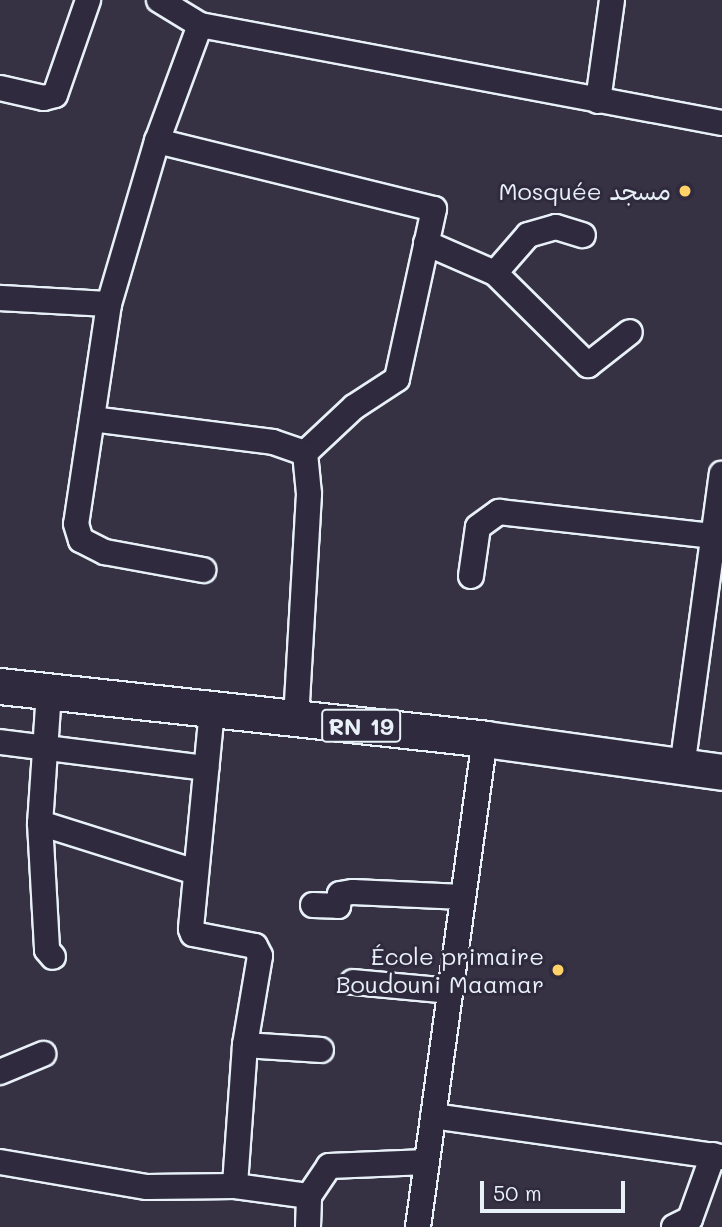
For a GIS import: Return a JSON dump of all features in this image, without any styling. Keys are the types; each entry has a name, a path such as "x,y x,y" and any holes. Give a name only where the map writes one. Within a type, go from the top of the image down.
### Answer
{"highway":[{"name":"RN 19","path":"0,686 485,739 722,772"}],"street":[{"path":"0,88 44,98 55,94 88,0"},
{"path":"159,0 200,25 722,122"},
{"path":"598,101 612,0"},
{"path":"200,25 156,141 108,304 76,524 81,540 105,552 203,570"},
{"path":"156,141 434,209 397,379 354,407 305,453"},
{"path":"495,273 528,235 556,227 583,235"},
{"path":"426,243 495,273 588,365 630,332"},
{"path":"0,298 108,304"},
{"path":"92,419 274,442 305,453"},
{"path":"296,719 309,494 305,453"},
{"path":"682,768 722,474"},
{"path":"471,576 478,527 499,512 714,536"},
{"path":"49,692 48,747 40,824 47,950 53,957"},
{"path":"212,710 195,872 193,934 260,951 245,1045 235,1186"},
{"path":"418,1227 485,739"},
{"path":"0,742 206,768"},
{"path":"40,824 195,872"},
{"path":"313,905 338,906 340,894 353,892 463,897"},
{"path":"353,982 450,991"},
{"path":"245,1045 321,1050"},
{"path":"0,1072 43,1054"},
{"path":"433,1116 717,1156 690,1219 674,1227"},
{"path":"0,1162 147,1187 235,1186 309,1196"},
{"path":"308,1227 309,1196 329,1166 427,1162"}],"place":[{"name":"Mosquée مسجد","path":"685,191"},
{"name":"École primaire Boudouni Maamar","path":"558,970"}]}
